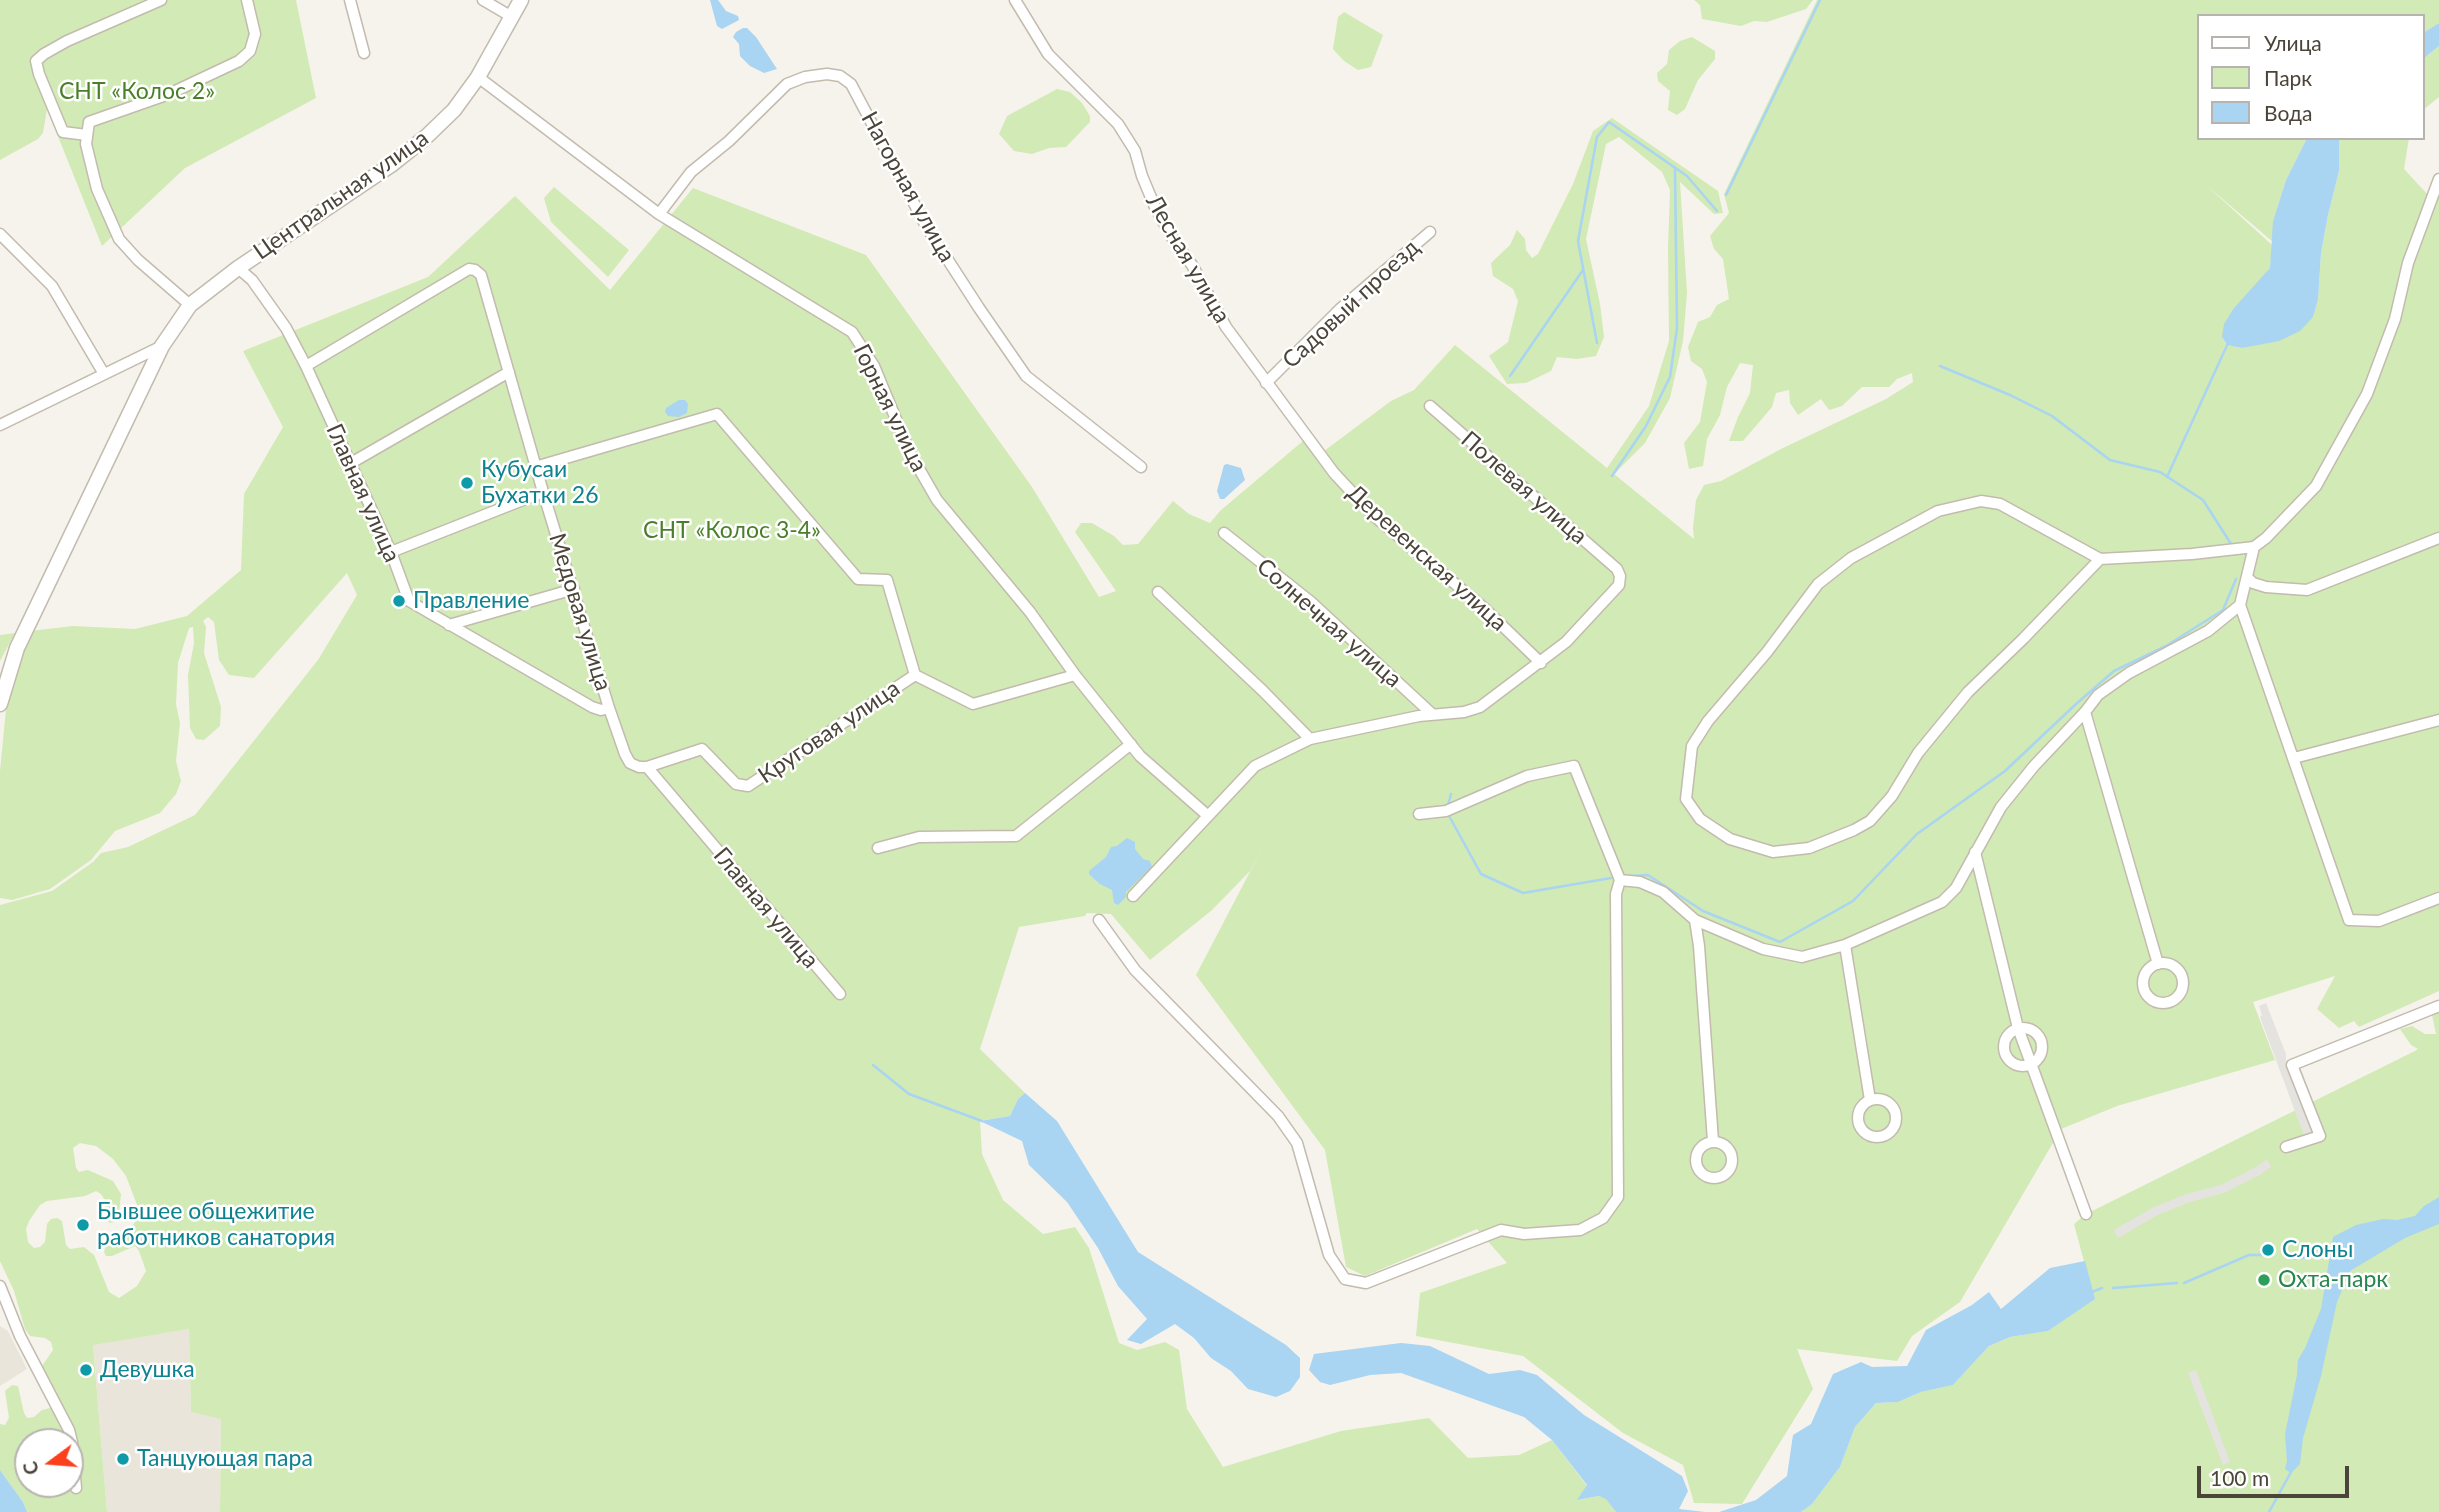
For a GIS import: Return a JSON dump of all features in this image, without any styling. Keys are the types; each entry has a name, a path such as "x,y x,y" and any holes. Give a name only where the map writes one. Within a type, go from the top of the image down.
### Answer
{"street":[{"path":"88,135 63,132 38,74 37,59 67,41 161,0"},
{"path":"190,305 119,239 97,189 86,144 89,122 169,94 247,55 253,46 255,34 247,0"},
{"path":"350,0 364,53"},
{"path":"483,0 512,17"},
{"name":"Центральная улица","path":"0,704 17,648 162,345 190,305 238,268 408,151 454,110 478,76 522,0"},
{"name":"Лесная улица","path":"1015,0 1048,54 1118,124 1135,151 1142,176 1168,230 1192,265 1226,327 1269,380"},
{"name":"Нагорная улица","path":"659,214 691,172 729,141 787,84 806,77 827,74 840,76 851,84 926,226 978,308 1026,376 1141,467"},
{"name":"Горная улица","path":"478,76 659,214 852,332 874,366 909,453 937,500 1030,612 1075,675 1140,756 1207,814"},
{"path":"1619,877 1663,892 1695,920 1763,949 1802,957 1845,945 1942,902 1956,888 2001,807 2098,695 2129,673 2208,631 2240,605 2254,547 2316,486 2373,380 2390,331 2408,263 2439,178"},
{"name":"Садовый проезд","path":"1269,380 1339,309 1430,232"},
{"path":"0,234 52,286 104,374"},
{"name":"Главная улица","path":"238,268 252,280 286,328 306,366 391,552 409,601 592,707 601,710 609,708 630,763 639,767 646,766 839,994"},
{"name":"Медовая улица","path":"306,366 469,269 481,275 535,467 609,708"},
{"path":"0,425 162,345"},
{"path":"351,463 509,372"},
{"name":"Деревенская улица","path":"1269,380 1334,473 1374,516 1484,608 1541,663"},
{"name":"Полевая улица","path":"1430,406 1618,569 1619,585 1573,636 1541,663"},
{"name":"Круговая улица","path":"535,467 717,414 858,579 887,580 915,675 748,786 736,784 702,749 646,766"},
{"path":"391,552 543,492"},
{"path":"2100,559 1968,692 1918,753 1892,796 1870,821 1809,849 1773,852 1730,839 1700,820 1686,799 1692,746 1708,721 1767,652 1818,584 1851,558 1938,510 1981,501 2000,504 2100,559 2192,554 2254,547"},
{"name":"Солнечная улица","path":"1223,533 1311,602 1432,714"},
{"path":"2248,578 2253,583 2266,587 2307,590 2439,538"},
{"path":"449,625 574,589"},
{"path":"1158,592 1310,739"},
{"path":"2240,605 2349,920 2379,921 2439,898"},
{"path":"1133,895 1255,766 1310,739 1480,707 1541,663"},
{"path":"915,675 973,704 1075,675"},
{"path":"2085,712 2158,964"},
{"path":"2294,758 2439,720"},
{"path":"878,848 919,837 1016,836 1131,744"},
{"path":"1099,919 1135,970 1278,1116 1297,1143 1329,1255 1345,1279 1366,1283 1502,1230 1524,1234 1580,1230 1603,1218 1618,1197 1616,894 1619,877 1574,766 1527,776 1446,811 1419,814"},
{"path":"1975,852 2018,1027 2086,1214"},
{"path":"1695,920 1713,1141"},
{"path":"1845,945 1870,1100"},
{"path":"2286,1147 2320,1136 2292,1065 2439,1006"},
{"path":"2018,1027 2032,1028 2040,1037 2043,1049 2038,1060 2027,1066 2015,1065 2006,1056 2003,1044 2009,1033 2018,1027"},
{"path":"0,1286 20,1336 68,1428"}],"shaded area":[{"path":"2266,1003 2314,1138 2306,1141 2260,1017 2262,1015 2259,1006"},
{"path":"2267,1159 2271,1167 2224,1193 2190,1202 2156,1216 2118,1238 2114,1230 2152,1208 2186,1194 2221,1185"},
{"path":"0,1326 8,1331 27,1369 0,1386"},
{"path":"189,1329 191,1412 221,1418 220,1512 107,1512 93,1344"},
{"path":"2196,1370 2230,1462 2223,1465 2188,1373"}],"green space":[{"name":"СНТ «Колос 2»","path":"0,0 296,0 316,98 185,168 102,246 47,109 43,133 38,139 0,160"},
{"path":"1694,0 1813,0 1806,9 1767,22 1754,21 1741,26 1702,19 1700,5"},
{"name":"СНТ «Колос 3-4»","path":"1817,0 2439,0 2439,23 2425,32 2425,14 2198,14 2198,140 2306,140 2286,180 2273,221 2273,242 2206,185 2272,245 2270,268 2222,337 2226,344 2200,405 2228,345 2242,348 2258,344 2313,317 2318,300 2321,253 2339,171 2339,140 2409,140 2404,169 2429,196 2439,192 2439,991 2359,1027 2354,1021 2339,1028 2317,1009 2335,976 2253,1002 2275,1060 2117,1106 2061,1129 1960,1302 1912,1336 1897,1361 1797,1349 1813,1389 1742,1504 1694,1503 1683,1465 1623,1433 1523,1356 1416,1336 1420,1293 1507,1263 1477,1229 1365,1276 1346,1267 1325,1150 1196,975 1265,843 1250,871 1212,910 1150,960 1111,914 1087,913 1085,916 1019,927 980,1049 1025,1093 1018,1099 1010,1116 980,1121 982,1154 1003,1200 1043,1234 1075,1227 1089,1248 1119,1343 1137,1350 1165,1342 1179,1350 1187,1409 1223,1467 1341,1431 1429,1418 1468,1458 1519,1455 1552,1440 1587,1486 1578,1500 1599,1496 1606,1498 1616,1512 220,1512 221,1419 191,1412 189,1329 93,1345 107,1512 27,1512 20,1498 84,1498 84,1428 14,1428 14,1489 0,1470 0,1424 5,1425 9,1418 5,1391 12,1385 18,1386 27,1418 54,1407 42,1366 53,1350 51,1342 45,1338 30,1336 25,1329 14,1291 0,1261 0,905 52,891 93,862 101,853 128,847 195,815 318,660 357,595 347,573 254,678 229,675 219,660 214,622 208,617 203,621 206,627 204,653 221,707 220,726 204,740 196,739 190,728 188,675 194,643 193,627 189,628 178,663 176,704 180,723 176,761 181,781 176,794 160,813 115,831 91,860 50,889 12,900 0,898 0,771 7,699 30,631 73,626 135,629 187,616 241,570 244,494 283,427 243,351 428,277 515,196 610,290 693,188 866,255 1032,487 1099,597 1116,591 1075,532 1081,523 1092,523 1114,536 1123,545 1138,544 1173,501 1189,514 1210,523 1221,510 1303,441 1316,457 1391,401 1414,390 1455,345 1607,468 1649,406 1669,341 1670,190 1662,172 1619,137 1606,144 1586,239 1604,337 1596,356 1577,359 1557,357 1551,371 1526,383 1507,384 1489,356 1508,342 1518,301 1513,289 1493,276 1491,263 1510,245 1517,230 1525,239 1526,250 1532,258 1538,254 1573,184 1593,131 1612,118 1718,191 1723,213 1714,214 1680,182 1687,293 1683,341 1670,398 1645,443 1614,474 1694,539 1696,500 1704,485 1721,481 1886,399 1913,382 1912,373 1897,379 1889,387 1862,387 1842,406 1829,410 1821,399 1798,415 1790,403 1789,390 1776,393 1772,407 1743,441 1729,441 1750,393 1753,365 1740,363 1727,387 1720,415 1707,439 1703,466 1689,469 1684,443 1700,422 1707,382 1702,369 1691,361 1688,347 1698,322 1710,317 1717,305 1729,299 1723,259 1714,249 1710,236 1729,213 1724,194","holes":["80,1143 96,1146 113,1159 126,1176 139,1210 134,1224 109,1240 104,1252 106,1256 112,1256 135,1246 146,1271 137,1286 119,1298 109,1292 94,1255 84,1247 70,1249 66,1245 62,1221 51,1219 47,1224 45,1242 40,1247 34,1248 28,1242 26,1229 40,1205 47,1201 85,1196 96,1191 105,1200 107,1220 114,1222 119,1213 121,1194 113,1181 88,1170 79,1172 73,1148"]},
{"path":"1344,12 1383,35 1371,67 1358,70 1344,61 1333,49 1338,17"},
{"path":"1692,37 1715,51 1715,59 1698,80 1685,109 1677,115 1668,110 1670,91 1658,81 1657,73 1667,64 1669,50 1680,41"},
{"path":"2439,46 2439,97 2425,108 2425,57"},
{"path":"1057,89 1070,92 1082,103 1090,116 1090,122 1066,147 1049,148 1032,154 1014,151 999,134 1007,116"},
{"path":"554,187 629,250 608,277 551,222 544,198"},
{"path":"15,633 0,661 0,635"},
{"name":"Охта-парк","path":"2439,1010 2439,1512 1801,1512 1812,1504 1840,1467 1855,1427 1876,1403 1898,1402 1921,1392 1953,1385 1989,1346 2010,1337 2048,1331 2094,1299 2074,1224 2086,1214 2415,1051 2418,1049 2411,1045 2400,1029 2412,1026 2425,1034 2436,1034 2432,1015"}],"water":[{"path":"710,0 718,0 726,11 738,16 739,20 722,29 717,26"},
{"path":"2439,23 2439,46 2425,57 2425,32"},
{"path":"743,28 747,28 756,37 777,69 764,73 750,66 740,56 739,44 733,37"},
{"path":"2306,140 2339,140 2339,171 2321,253 2318,300 2313,317 2300,331 2279,341 2242,348 2227,345 2222,337 2224,324 2234,308 2270,268 2273,221 2286,180"},
{"path":"679,400 685,400 688,404 687,413 679,417 668,416 666,408"},
{"path":"1224,465 1241,468 1245,480 1224,499 1220,499 1217,491"},
{"path":"1127,838 1135,842 1135,849 1143,859 1150,861 1152,867 1126,892 1126,897 1118,905 1114,903 1112,890 1100,884 1089,871 1106,857 1111,847"},
{"path":"1025,1093 1057,1121 1138,1252 1286,1345 1300,1358 1300,1377 1290,1391 1276,1397 1248,1389 1231,1371 1211,1358 1194,1338 1175,1324 1141,1344 1127,1340 1147,1319 1118,1286 1098,1248 1067,1202 1029,1165 1022,1141 980,1121 1010,1116 1018,1099"},
{"path":"2439,1197 2439,1224 2405,1238 2350,1271 2337,1302 2321,1376 2303,1438 2300,1464 2291,1473 2285,1469 2285,1434 2298,1360 2321,1309 2333,1237 2356,1225 2415,1216 2424,1206"},
{"path":"2085,1261 2095,1299 2048,1331 2010,1337 1989,1346 1953,1385 1921,1392 1898,1402 1876,1403 1855,1427 1840,1467 1812,1504 1801,1512 1719,1512 1756,1500 1787,1476 1793,1435 1811,1424 1833,1374 1861,1362 1872,1367 1907,1366 1926,1330 1972,1305 1989,1292 2001,1309 2050,1268"},
{"path":"1401,1343 1430,1346 1489,1374 1520,1370 1537,1375 1584,1415 1682,1476 1688,1491 1679,1509 1705,1512 1616,1512 1606,1499 1599,1496 1577,1500 1587,1485 1552,1440 1524,1417 1401,1373 1370,1375 1330,1385 1320,1382 1309,1370 1314,1354"},
{"path":"0,1470 14,1489 14,1498 20,1498 27,1512 0,1512"}],"waterway":[{"path":"1726,195 1820,0"},
{"path":"1597,343 1578,241 1597,137 1609,122 1687,176 1717,211"},
{"path":"1612,476 1646,426 1670,377 1677,328 1675,168"},
{"path":"1510,376 1583,270"},
{"path":"2167,477 2228,343"},
{"path":"1940,366 2052,416 2110,460 2160,472 2203,500 2233,547"},
{"path":"1632,876 1648,875 1703,911 1780,942 1853,901 1917,834 2005,771 2114,671 2166,646 2223,610 2236,579"},
{"path":"1448,805 1451,794"},
{"path":"1448,814 1481,874 1523,893 1611,878"},
{"path":"873,1065 909,1094 982,1121"},
{"path":"2184,1283 2249,1255 2271,1255"},
{"path":"2290,1259 2332,1255"},
{"path":"2113,1288 2177,1283"},
{"path":"2092,1292 2102,1288"},
{"path":"2269,1512 2291,1472"}],"place":[{"name":"Кубусаи Бухатки 26","path":"467,483"},
{"name":"Правление","path":"399,601"},
{"name":"Бывшее общежитие работников санатория","path":"83,1225"},
{"name":"Слоны","path":"2268,1250"},
{"name":"Охта-парк","path":"2264,1280"},
{"name":"Девушка","path":"86,1370"},
{"name":"Танцующая пара","path":"123,1459"}]}
